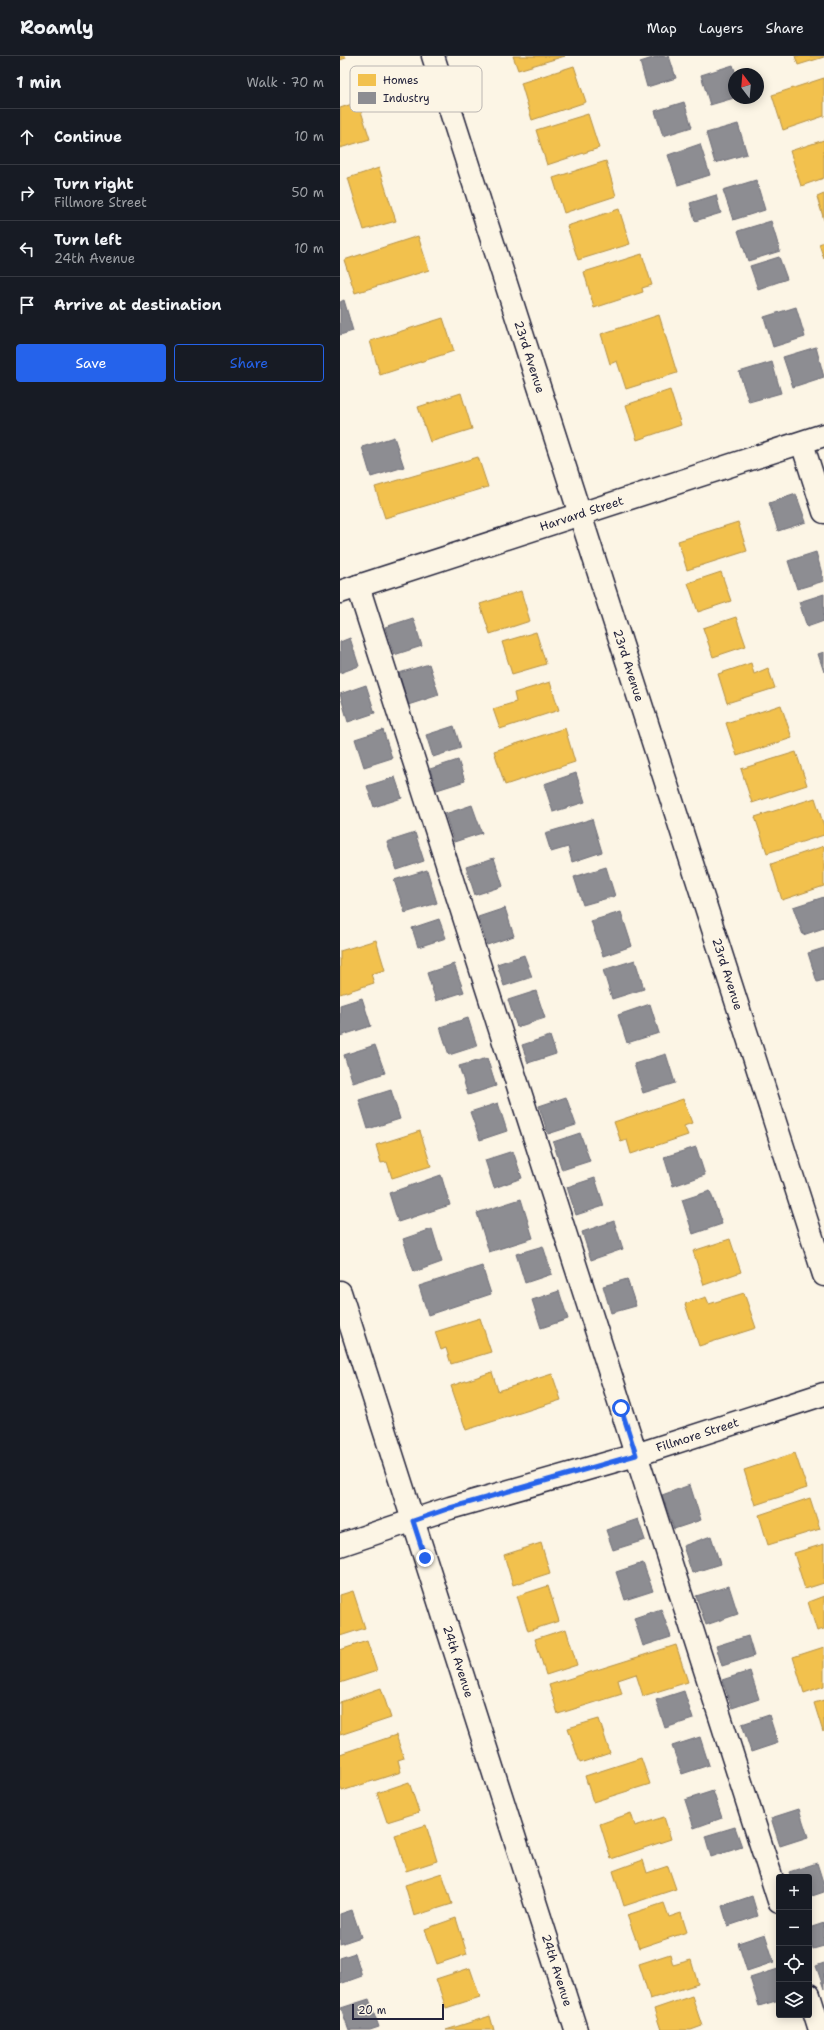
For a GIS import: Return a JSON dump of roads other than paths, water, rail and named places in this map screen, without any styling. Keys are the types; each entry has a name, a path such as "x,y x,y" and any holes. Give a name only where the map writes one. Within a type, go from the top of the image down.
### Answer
{"street":[{"name":"23rd Avenue","path":"433,56 436,66"},
{"name":"23rd Avenue","path":"451,112 824,1275"},
{"name":"Harvard Street","path":"349,589 824,435"},
{"path":"802,443 824,512"},
{"path":"349,589 636,1455 776,1892"},
{"name":"24th Avenue","path":"340,1292 576,2030"},
{"name":"Fillmore Street","path":"340,1545 450,1508 636,1455 824,1394"},
{"path":"812,2005 820,2030"}]}
